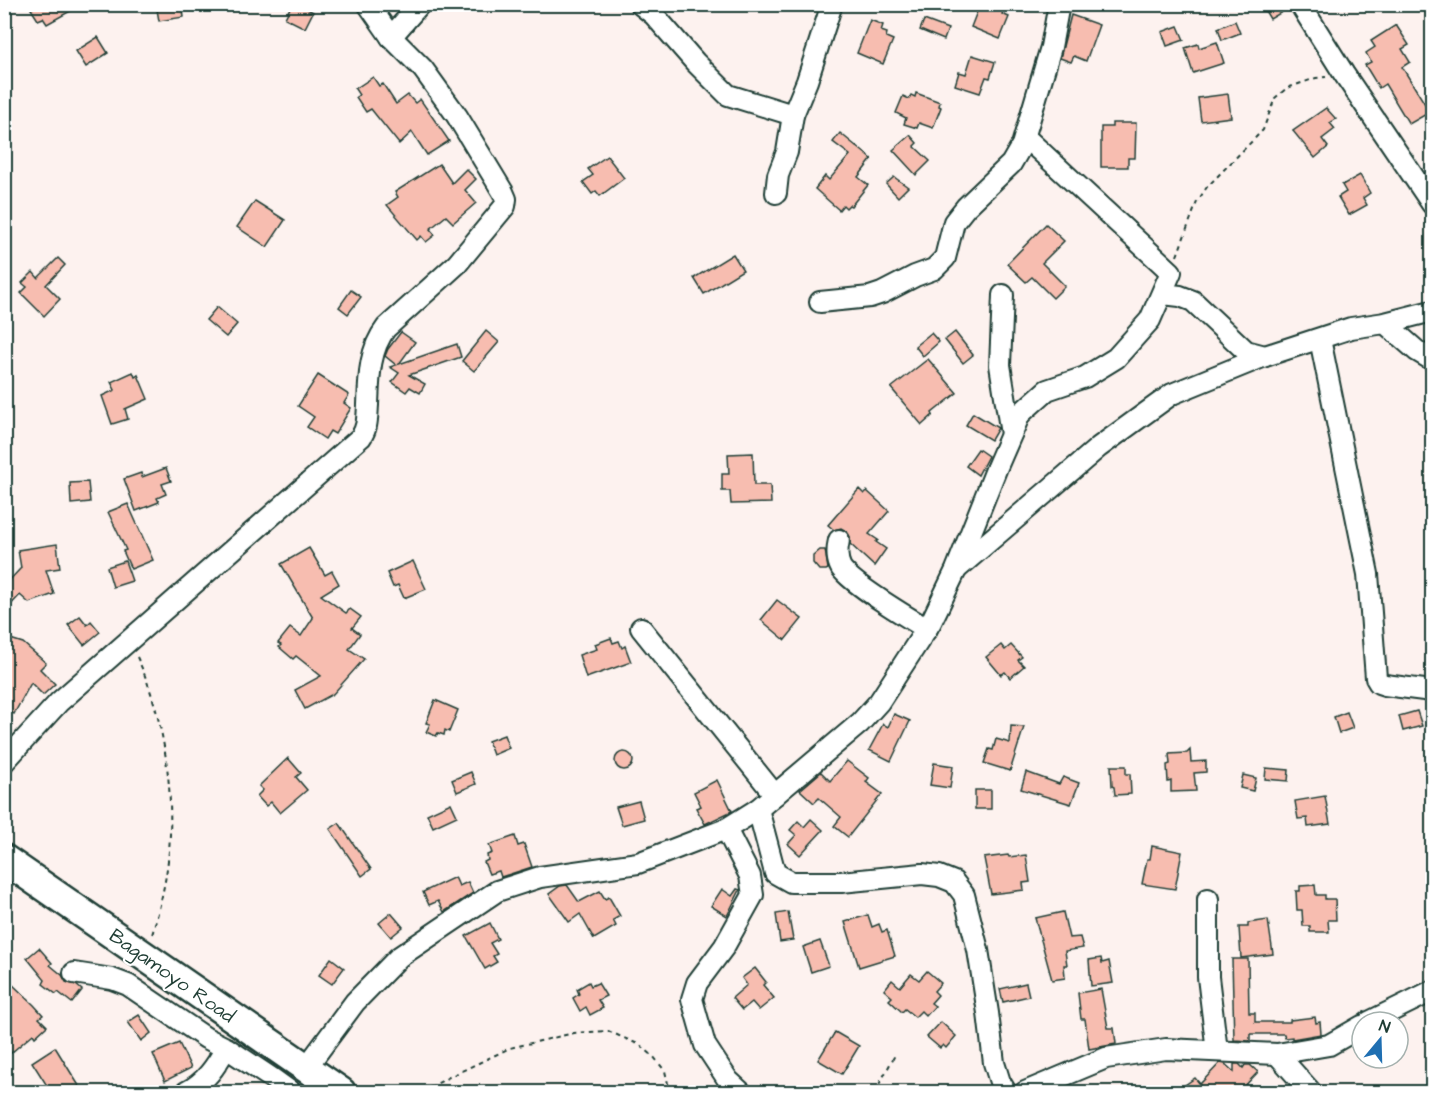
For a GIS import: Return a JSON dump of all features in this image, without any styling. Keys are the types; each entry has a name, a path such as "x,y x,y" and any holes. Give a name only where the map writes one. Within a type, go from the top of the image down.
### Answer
{"highway":[{"name":"Bagamoyo Road","path":"4,859 341,1092"}],"street":[{"path":"4,762 59,702 362,437 367,424 370,370 377,339 386,328 457,264 505,206 506,200 503,192 457,116 423,69 392,37 368,4"},
{"path":"392,37 420,4"},
{"path":"640,4 654,15 695,62 728,95 793,115"},
{"path":"776,194 778,175 787,152 793,115 818,50 832,4"},
{"path":"820,302 876,295 934,269 945,258 954,222 966,207 1011,164 1025,137 1051,47 1059,4"},
{"path":"1300,4 1344,74 1432,204"},
{"path":"306,1068 355,1002 399,957 497,891 540,877 638,863 726,829 776,795 860,723 879,702 927,629 956,570 1020,414 1047,390 1085,376 1116,358 1149,320 1171,273 1025,137"},
{"path":"1163,294 1180,296 1193,301 1246,351 1265,356"},
{"path":"1003,295 1000,365 1011,434"},
{"path":"956,570 1099,447 1172,394 1265,356 1351,328 1385,323 1432,311"},
{"path":"1385,323 1417,351 1432,360"},
{"path":"1320,339 1368,574 1376,678 1379,683 1386,685 1432,691"},
{"path":"839,540 837,555 849,576 907,618 927,629"},
{"path":"641,628 776,795"},
{"path":"758,809 775,873 791,882 841,882 922,874 939,876 954,882 963,895 978,950 994,1063 999,1082 1006,1092"},
{"path":"726,829 750,876 753,895 724,947 697,984 692,999 705,1044 728,1080 741,1092"},
{"path":"1208,899 1208,977 1217,1052"},
{"path":"74,974 112,979 128,985 291,1092"},
{"path":"1393,1010 1432,991"},
{"path":"1025,1092 1106,1058 1166,1050 1277,1054 1329,1045 1350,1033"},
{"path":"186,1092 205,1078 226,1048"},
{"path":"1277,1054 1311,1092"}],"path":[{"path":"1171,273 1197,202 1207,187 1263,129 1275,98 1287,88 1316,78 1344,74"},
{"path":"129,639 148,680 161,723 168,781 170,829 164,889 146,958"},
{"path":"422,1092 510,1048 574,1033 608,1031 640,1045 653,1056 665,1071 670,1092"},
{"path":"875,1092 895,1055"}],"building":[{"path":"39,4 83,4 47,24 43,18 38,20 31,9"},
{"path":"156,4 182,4 184,17 159,21"},
{"path":"292,4 299,4 313,12 305,28 285,18"},
{"path":"980,4 1006,4 1002,14 1009,17 1000,39 971,27"},
{"path":"1261,4 1288,4 1289,8 1270,19"},
{"path":"1071,15 1099,25 1086,61 1074,56 1071,62 1060,58"},
{"path":"870,20 883,25 881,31 887,33 886,37 893,40 883,64 857,53"},
{"path":"924,20 948,29 944,40 920,30"},
{"path":"1235,21 1240,33 1222,40 1218,28"},
{"path":"1396,25 1409,45 1402,49 1410,62 1402,67 1430,112 1409,124 1385,84 1379,88 1365,65 1371,62 1366,53 1375,47 1371,41"},
{"path":"1178,26 1184,40 1167,46 1162,32"},
{"path":"98,37 108,53 86,67 76,51"},
{"path":"1217,42 1224,63 1193,73 1185,48 1198,44 1199,48"},
{"path":"972,55 995,62 990,78 986,77 980,93 955,85 959,72 966,74"},
{"path":"373,77 379,86 383,84 396,104 408,95 415,103 420,99 449,141 427,155 412,132 399,144 371,109 366,112 356,97 359,95 355,89"},
{"path":"916,93 940,102 941,107 933,128 919,123 917,128 904,124 906,118 896,113 903,96 909,99 911,95 915,97"},
{"path":"1228,94 1231,117 1201,121 1198,98"},
{"path":"1326,108 1336,119 1330,123 1335,129 1322,139 1328,147 1315,158 1293,131"},
{"path":"1112,123 1136,123 1135,158 1128,158 1128,167 1101,167 1101,127 1112,127"},
{"path":"840,133 872,159 858,177 868,185 851,206 846,208 843,205 839,210 815,189 825,176 829,180 850,155 833,142"},
{"path":"910,135 917,143 914,146 930,161 916,175 893,150"},
{"path":"607,156 624,178 600,196 596,191 592,194 583,182 593,175 588,169"},
{"path":"439,164 452,183 466,169 476,179 465,190 476,203 453,223 446,216 430,229 435,235 426,242 421,236 417,240 387,205 398,197 395,192"},
{"path":"1360,175 1370,193 1363,198 1367,205 1349,215 1338,197 1346,192 1342,185"},
{"path":"894,177 908,187 898,197 886,184"},
{"path":"255,201 285,220 267,247 237,227"},
{"path":"1046,224 1064,241 1042,263 1065,286 1053,298 1032,277 1026,282 1007,264"},
{"path":"733,254 743,270 704,294 694,278"},
{"path":"58,258 65,265 46,285 60,299 44,316 21,293 27,287 22,283 33,272 38,278"},
{"path":"351,290 361,297 348,314 339,307"},
{"path":"217,307 237,324 226,337 206,320"},
{"path":"486,331 499,342 474,371 462,361"},
{"path":"401,332 415,342 399,364 457,344 461,357 409,375 425,384 420,393 410,387 406,392 392,382 399,373 390,367 396,365 385,356"},
{"path":"955,332 973,355 963,363 945,340"},
{"path":"931,333 939,342 923,356 915,346"},
{"path":"928,359 957,393 932,413 933,415 922,425 891,388"},
{"path":"133,372 135,377 138,375 148,399 125,409 128,419 112,424 102,396 115,390 111,382"},
{"path":"318,375 349,395 344,403 351,408 335,434 330,431 325,439 307,427 314,417 298,406"},
{"path":"973,413 998,428 991,440 966,425"},
{"path":"978,449 988,456 978,475 966,466"},
{"path":"753,453 754,485 770,485 771,503 731,504 730,491 722,491 722,474 729,474 728,454"},
{"path":"166,468 171,481 162,484 166,494 157,498 159,502 136,511 124,479 141,473 142,477"},
{"path":"88,482 90,502 71,504 70,483"},
{"path":"859,489 864,494 867,491 889,511 869,534 886,549 874,566 850,544 850,537 846,531 841,528 834,530 828,525"},
{"path":"128,504 153,560 131,569 123,551 126,550 108,512"},
{"path":"57,544 60,568 46,570 54,594 29,603 20,595 4,612 4,586 21,568 18,550"},
{"path":"309,548 325,575 332,571 339,584 321,595 346,613 350,609 361,617 352,628 360,634 349,649 364,659 333,694 305,709 295,690 321,676 296,656 293,659 279,647 281,645 278,643 290,628 301,636 313,618 281,564"},
{"path":"820,550 825,550 828,569 826,570 819,570 813,563 813,556"},
{"path":"125,561 132,581 113,587 107,567"},
{"path":"413,561 426,589 404,598 398,585 393,587 387,573"},
{"path":"777,600 802,619 785,640 761,620"},
{"path":"80,616 87,625 91,621 100,632 84,645 68,625"},
{"path":"4,637 23,643 46,663 40,669 55,684 43,695 31,683 14,714 4,709"},
{"path":"611,638 613,643 619,641 622,648 625,646 631,662 586,678 579,655 597,649 595,644"},
{"path":"1001,645 1005,650 1011,645 1022,657 1018,660 1024,666 1010,678 1005,672 1001,675 986,657"},
{"path":"435,700 458,710 449,732 445,730 444,735 438,733 436,736 426,732 430,724 426,723"},
{"path":"1417,711 1422,726 1403,731 1399,716"},
{"path":"1347,712 1353,728 1339,733 1334,717"},
{"path":"894,714 910,721 891,761 869,750 883,724 888,727"},
{"path":"1011,726 1024,727 1010,771 984,763 989,749 993,750 996,739 1010,743"},
{"path":"504,735 509,748 493,755 488,741"},
{"path":"1190,750 1191,762 1206,761 1206,772 1194,773 1196,791 1171,792 1167,765 1170,764 1169,754 1187,753"},
{"path":"620,752 628,752 633,757 631,768 620,770 615,765 615,757"},
{"path":"288,758 301,773 296,777 307,790 280,813 271,802 266,806 257,796 263,790 259,786"},
{"path":"847,761 869,778 866,782 882,794 848,837 834,826 841,817 819,798 814,803 800,790 821,772 830,781"},
{"path":"934,763 953,766 950,788 930,785"},
{"path":"1111,766 1126,766 1126,774 1130,774 1131,794 1115,795"},
{"path":"1266,768 1289,770 1288,781 1265,779"},
{"path":"471,772 476,784 457,792 452,780"},
{"path":"1026,772 1059,784 1063,777 1079,783 1071,804 1021,789"},
{"path":"1243,775 1256,778 1253,791 1240,788"},
{"path":"717,780 732,811 705,824 696,808 701,806 694,792"},
{"path":"975,790 991,790 991,809 975,809"},
{"path":"1325,796 1330,824 1308,827 1307,818 1298,819 1295,801"},
{"path":"639,801 644,819 622,825 616,807"},
{"path":"451,803 457,816 433,827 427,814"},
{"path":"811,819 823,830 800,855 788,844 796,835 790,830 798,821 804,827"},
{"path":"339,823 371,869 362,876 330,829"},
{"path":"515,836 518,846 524,844 532,867 501,877 499,871 489,874 484,862 488,860 487,855 492,853 489,845"},
{"path":"1152,846 1182,852 1175,889 1142,884"},
{"path":"1008,855 1009,857 1026,855 1030,882 1023,883 1024,890 991,894 984,858"},
{"path":"455,877 459,886 468,882 473,893 444,912 438,901 429,905 423,892"},
{"path":"567,885 579,902 600,891 605,899 609,897 620,916 613,920 616,926 594,939 580,914 569,922 549,894 560,886"},
{"path":"1315,885 1316,895 1325,895 1325,899 1335,899 1336,920 1328,920 1329,932 1310,932 1310,926 1303,926 1302,910 1297,910 1296,891 1300,891 1300,886"},
{"path":"722,889 732,896 737,889 740,890 727,916 711,906"},
{"path":"788,912 793,940 780,942 776,914"},
{"path":"1063,912 1069,938 1080,937 1083,948 1065,951 1067,965 1064,965 1065,978 1052,980 1035,918"},
{"path":"391,913 403,927 391,937 379,923"},
{"path":"868,915 872,927 879,924 882,932 887,930 895,956 859,967 845,922"},
{"path":"1268,920 1273,954 1241,958 1239,927 1248,927 1248,923"},
{"path":"490,923 498,939 490,943 497,954 493,956 497,962 485,969 466,936"},
{"path":"820,941 829,966 811,972 803,947"},
{"path":"39,948 52,963 50,965 62,975 66,982 82,990 72,1003 43,984 45,980 27,958"},
{"path":"331,958 344,968 332,984 319,975"},
{"path":"1101,958 1102,963 1109,961 1113,983 1091,986 1089,960"},
{"path":"1232,959 1248,959 1249,1013 1255,1013 1255,1022 1290,1022 1290,1020 1315,1017 1316,1023 1320,1022 1321,1034 1292,1039 1292,1037 1285,1038 1284,1034 1250,1034 1250,1041 1234,1040"},
{"path":"755,968 766,982 763,985 774,998 759,1010 752,1002 742,1010 732,998 747,985 742,978"},
{"path":"927,971 941,983 934,991 938,995 931,1003 935,1006 926,1016 921,1011 915,1017 905,1009 902,1012 889,1000 892,997 884,990 892,980 900,987 911,974 919,980"},
{"path":"589,982 591,986 598,983 606,996 598,1000 603,1008 590,1015 586,1007 580,1011 573,998 579,994 577,989"},
{"path":"11,983 43,1015 39,1018 47,1026 35,1037 33,1034 4,1059 4,989"},
{"path":"1026,983 1029,996 1003,1002 1000,989"},
{"path":"1101,989 1108,1028 1114,1028 1116,1044 1089,1049 1085,1019 1081,1019 1078,993"},
{"path":"139,1015 151,1033 141,1041 128,1022"},
{"path":"941,1022 956,1036 946,1048 943,1045 940,1048 927,1037"},
{"path":"835,1032 859,1046 842,1074 818,1060"},
{"path":"179,1043 191,1068 165,1081 153,1054"},
{"path":"55,1047 83,1092 51,1092 32,1062"},
{"path":"1220,1063 1225,1064 1234,1072 1234,1064 1239,1064 1243,1068 1245,1065 1250,1065 1258,1072 1239,1092 1175,1092 1195,1078 1200,1084"}]}
